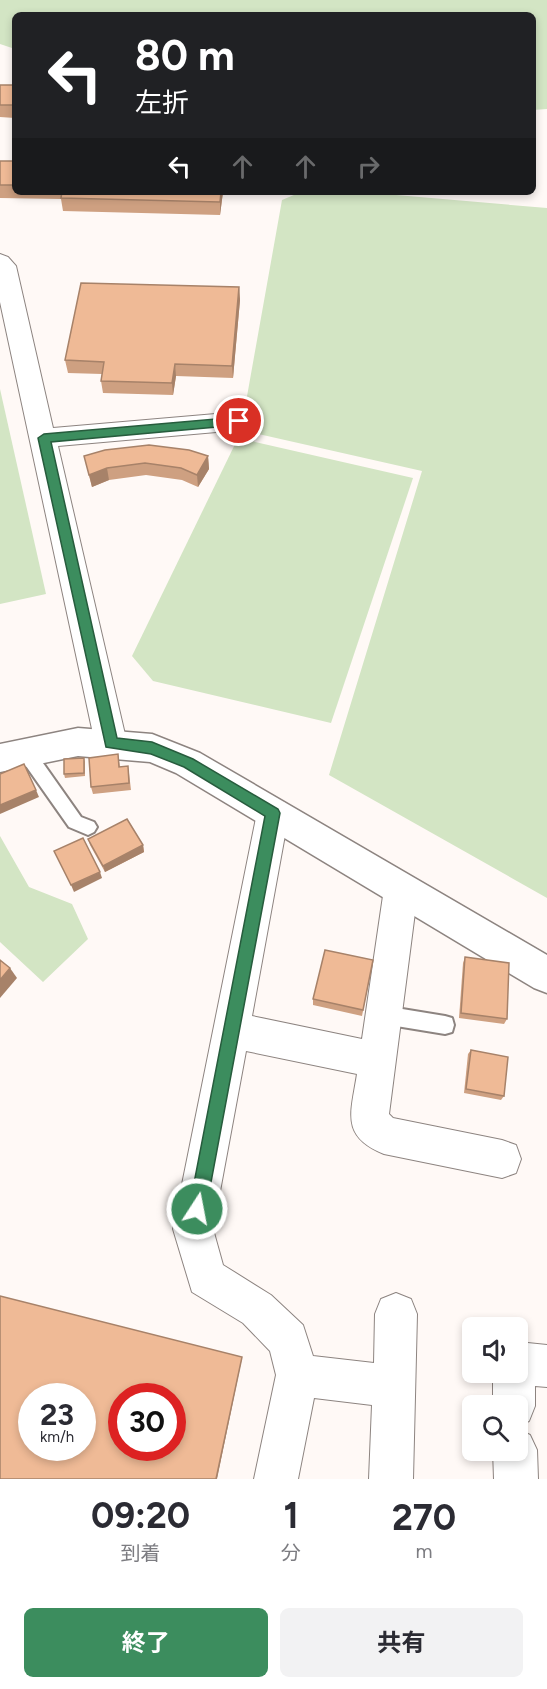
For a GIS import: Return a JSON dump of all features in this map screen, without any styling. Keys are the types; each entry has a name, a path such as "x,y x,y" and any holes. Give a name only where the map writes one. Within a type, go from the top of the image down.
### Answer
{"street":[{"path":"0,262 4,266 44,438 111,743"},
{"path":"44,438 239,421"},
{"path":"12,755 78,742 152,748 188,763 547,975"},
{"path":"273,813 194,1229 206,1278 257,1309 288,1340 297,1376 276,1479"},
{"path":"401,889 369,1121 384,1135 502,1159"},
{"path":"232,1030 378,1060"},
{"path":"391,1479 396,1314"},
{"path":"528,1364 547,1365"},
{"path":"297,1376 394,1386"},
{"path":"515,1461 516,1479"}],"lane":[{"path":"12,755 75,822 88,827"},
{"path":"384,1015 445,1025"}],"green space":[{"path":"0,0 547,0 547,109 536,110 536,12 12,12 12,48 0,44"},
{"path":"294,195 396,195 547,208 547,898 329,775 422,471 241,430 282,200"},
{"path":"0,389 46,594 0,604"},
{"path":"238,438 413,478 331,723 153,681 132,656"},
{"path":"0,836 29,887 72,904 88,939 43,982 0,942"}],"building":[{"path":"0,85 12,85 12,105 0,105"},
{"path":"0,161 12,161 12,185 0,185"},
{"path":"62,195 221,195 220,202 61,198"},
{"path":"81,283 239,287 232,366 175,364 172,383 101,381 104,362 65,360"},
{"path":"149,445 189,450 208,456 197,475 181,468 145,463 107,468 89,475 84,456 105,450"},
{"path":"118,754 119,767 128,766 129,783 91,787 89,758"},
{"path":"84,758 84,773 64,774 64,759"},
{"path":"24,764 36,790 0,805 0,774"},
{"path":"127,819 143,845 103,866 88,839"},
{"path":"83,838 100,872 71,885 54,851"},
{"path":"325,950 373,960 363,1010 313,999"},
{"path":"465,957 509,963 507,1019 461,1013"},
{"path":"0,960 10,968 0,980"},
{"path":"471,1050 508,1057 504,1096 466,1089"},
{"path":"0,1296 242,1357 216,1479 0,1479"}],"route":[{"path":"197,1209 273,813 188,763 152,748 111,743 44,438 239,421"}]}
